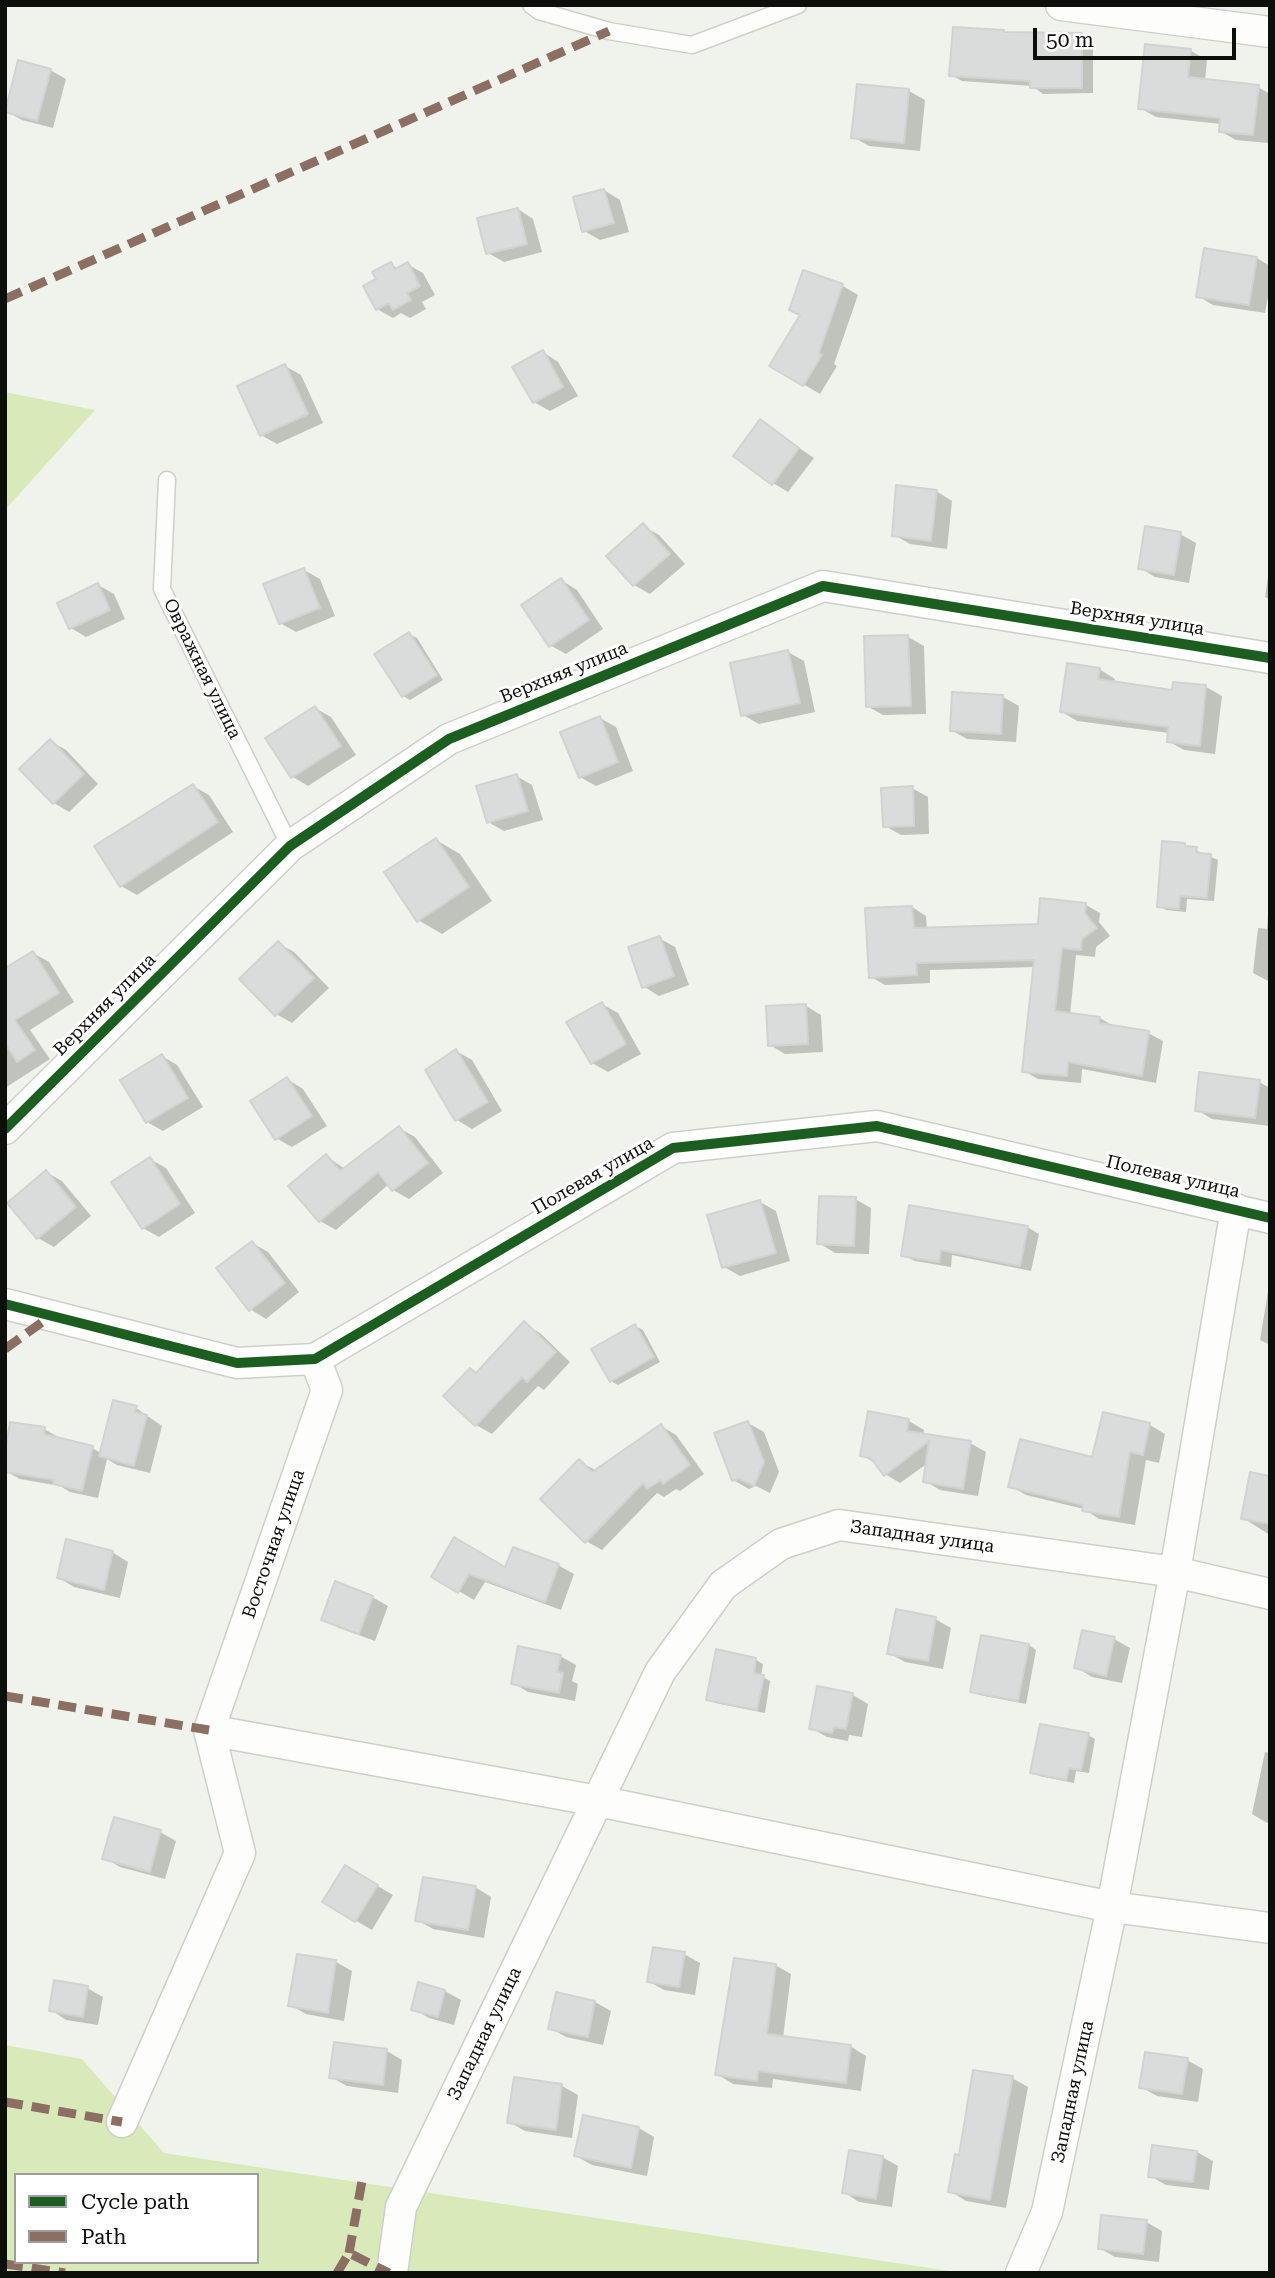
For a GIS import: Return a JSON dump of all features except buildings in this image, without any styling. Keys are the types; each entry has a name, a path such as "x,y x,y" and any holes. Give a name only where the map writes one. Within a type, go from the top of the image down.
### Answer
{"street":[{"path":"1061,5 1270,32"},
{"name":"Верхняя улица","path":"5,1129 290,846 449,739 823,586 1270,658"},
{"name":"Полевая улица","path":"5,1304 237,1363 315,1359 673,1149 877,1126 1236,1209 1268,1211"},
{"name":"Западная улица","path":"1021,2273 1048,2212 1112,1907 1175,1572 1236,1209"},
{"name":"Восточная улица","path":"209,1730 327,1390 315,1359"},
{"name":"Западная улица","path":"392,2273 401,2207 660,1672 723,1585 781,1544 839,1525 1175,1572 1270,1594"},
{"path":"122,2122 240,1853 209,1730 598,1801 1112,1907 1270,1928"}],"lane":[{"path":"531,5 540,11 609,31 692,45 798,5"},
{"name":"Овражная улица","path":"167,480 162,589 290,846"}],"green space":[{"path":"5,392 95,410 5,510"},
{"path":"5,2045 82,2059 164,2153 963,2273 5,2273"}],"marked path":[{"path":"5,299 609,31"},
{"path":"5,1349 52,1315"},
{"path":"5,1696 209,1730"},
{"path":"5,2102 122,2122"},
{"path":"349,2253 362,2181"},
{"path":"337,2273 349,2253 389,2273"},
{"path":"5,2264 65,2273"}],"cycle path":[{"path":"5,1129 290,846 449,739 823,586 1270,658"},
{"path":"5,1304 237,1363 315,1359 673,1148 877,1126 1270,1218"}]}
